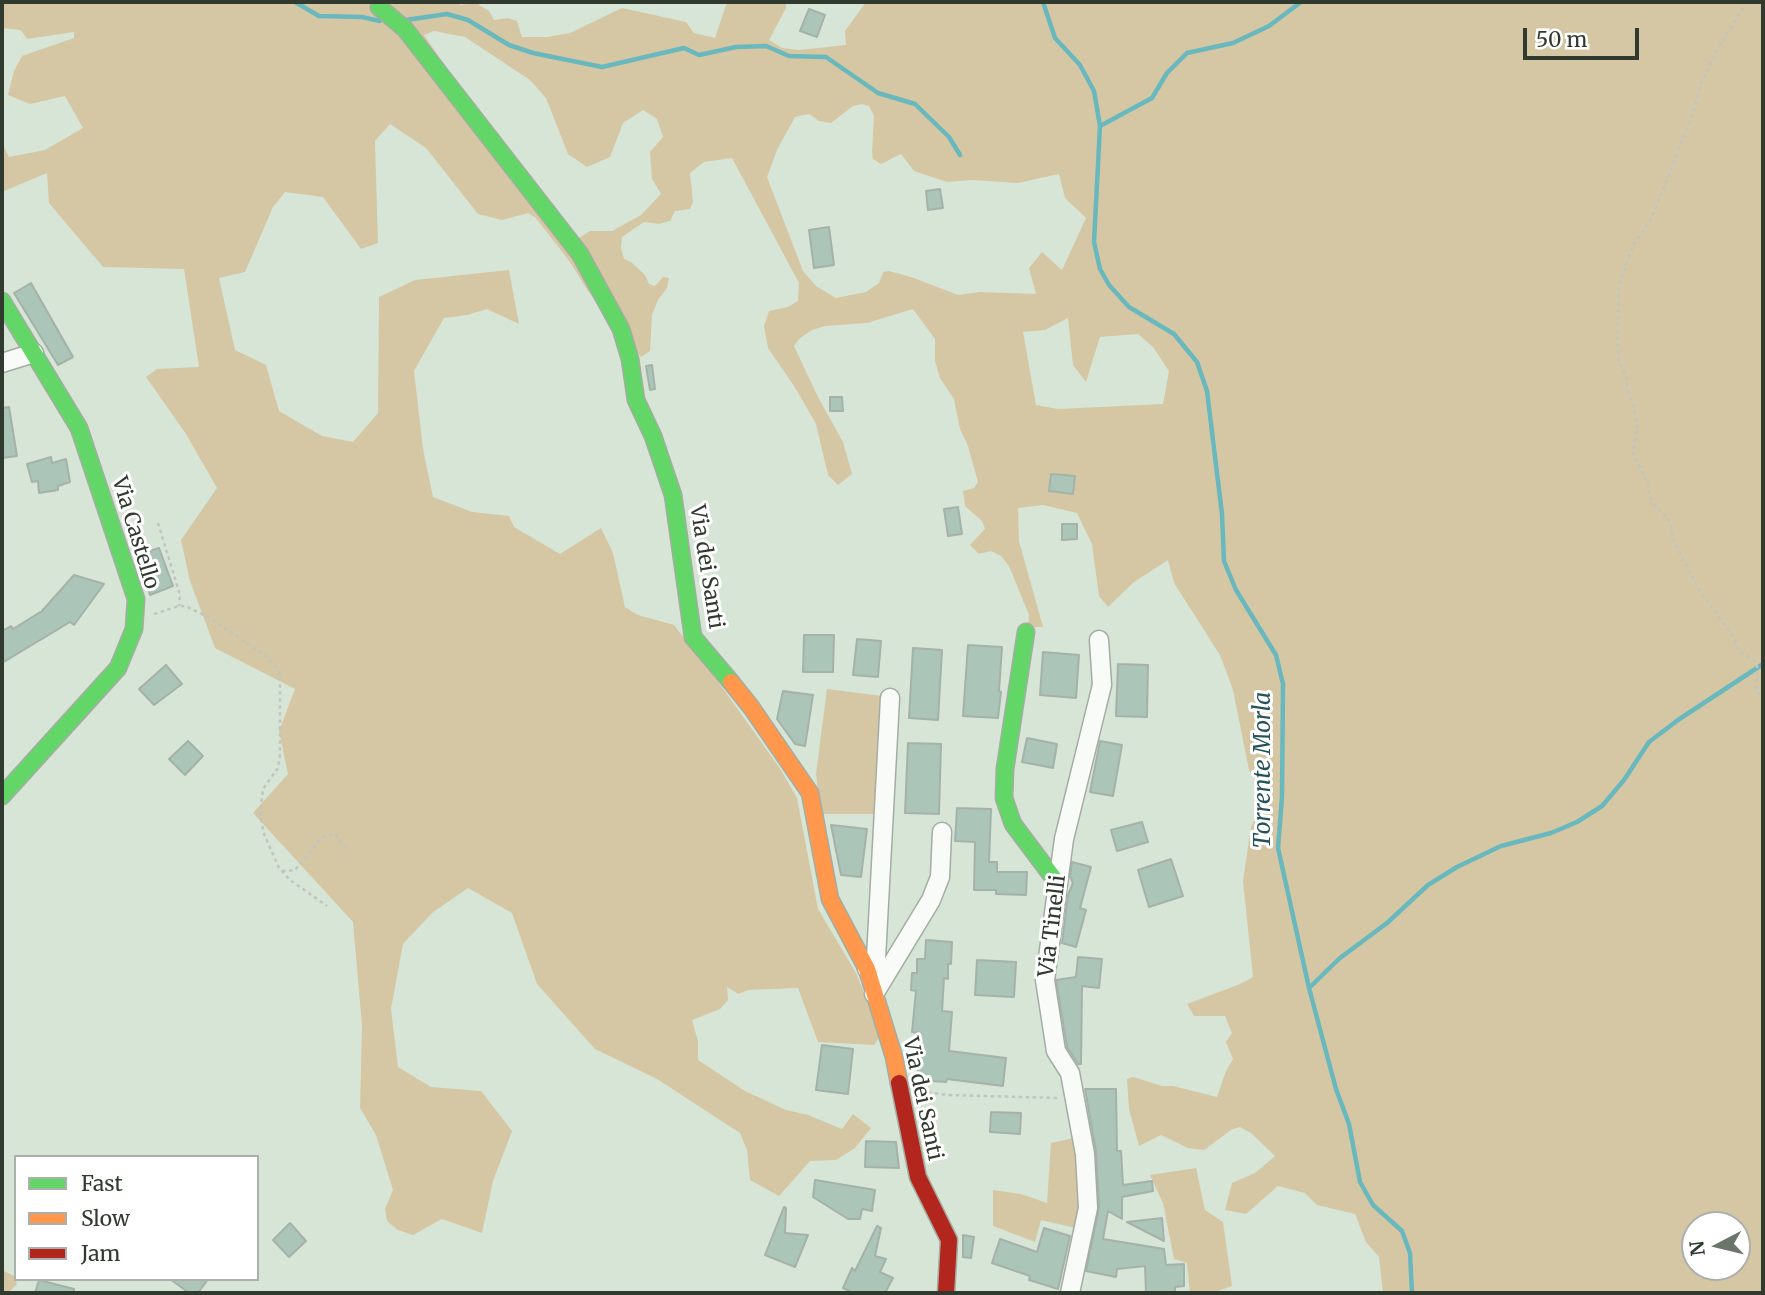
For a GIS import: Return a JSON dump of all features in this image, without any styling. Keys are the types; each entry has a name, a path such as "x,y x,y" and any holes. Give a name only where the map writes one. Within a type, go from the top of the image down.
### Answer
{"street":[{"name":"Via dei Santi","path":"380,2 379,7 405,29 580,254 621,329 630,359 636,400 653,436 673,495 693,637 751,707 810,793 830,900 867,969 894,1057 918,1177 949,1240 946,1293"},
{"name":"Via Castello","path":"2,301 79,428 136,599 134,629 118,668 2,796"},
{"path":"2,363 34,353"},
{"path":"1026,632 1005,769 1004,798 1013,824 1058,884"},
{"name":"Via Tinelli","path":"1070,1293 1088,1208 1085,1154 1070,1073 1056,1051 1045,980 1064,839 1102,685 1099,640"},
{"path":"867,969 876,958 890,698"},
{"path":"874,994 931,900 940,877 942,832"}],"path":[{"path":"1747,2 1718,48 1701,84 1695,110 1652,218 1634,243 1619,286 1617,332 1619,361 1628,379 1627,388 1637,427 1633,453 1648,484 1648,494 1653,504 1669,520 1672,539 1699,590 1734,638 1739,651 1752,659 1757,666 1756,691 1763,699"},
{"path":"158,523 180,595 179,606"},
{"path":"134,621 186,606 210,618 274,663 279,674 280,755 278,768 264,789 260,814 264,834 282,871 290,880 327,906"},
{"path":"282,871 295,870 321,838 334,833 350,852"},
{"path":"901,1088 947,1095 1075,1098"}],"shaded area":[{"path":"2,2 454,2 461,5 478,2 489,11 494,20 508,18 517,21 522,37 570,33 622,8 686,22 694,33 715,38 727,2 786,2 786,8 769,40 782,48 799,50 846,45 845,31 866,2 1763,2 1763,1293 1383,1293 1379,1257 1366,1242 1355,1214 1317,1205 1305,1193 1278,1186 1246,1214 1225,1210 1232,1183 1255,1173 1275,1156 1251,1133 1240,1127 1231,1130 1204,1150 1188,1148 1161,1135 1139,1146 1129,1109 1127,1079 1133,1077 1217,1097 1233,1059 1226,1042 1232,1033 1225,1016 1194,1016 1187,1004 1253,977 1243,881 1251,827 1266,797 1249,770 1233,690 1220,655 1174,583 1168,560 1134,582 1108,607 1099,596 1092,544 1077,513 1043,505 1018,508 1019,541 1043,627 1028,627 1029,615 1009,566 1001,556 991,551 979,554 970,545 985,529 982,521 965,506 963,491 974,488 978,482 968,446 960,429 954,399 940,378 935,361 935,339 913,309 867,323 825,326 812,330 794,346 843,442 852,474 838,485 828,475 816,424 768,348 764,326 769,311 788,307 798,301 799,283 732,158 704,162 690,173 693,202 690,209 675,211 670,221 659,224 644,222 622,237 624,259 645,275 649,284 655,286 663,277 669,278 667,288 652,315 650,351 641,357 588,291 570,262 536,218 528,213 502,220 478,214 426,148 390,124 375,141 378,243 361,249 323,197 285,192 273,207 245,272 219,278 235,350 266,365 279,411 322,436 353,442 378,413 379,297 415,280 509,270 519,324 487,309 444,318 414,371 423,449 433,497 472,512 509,516 514,527 560,554 601,528 613,553 625,607 638,615 674,625 779,767 797,798 818,909 856,973 881,1035 874,1045 818,1042 798,988 748,990 738,994 727,987 728,1000 720,1009 692,1020 698,1041 698,1060 745,1091 786,1110 808,1115 842,1129 853,1114 871,1128 855,1148 836,1160 810,1161 779,1196 750,1180 747,1150 740,1133 657,1079 595,1049 537,984 512,913 468,888 432,913 403,944 391,1009 398,1067 431,1087 481,1091 512,1131 493,1181 482,1233 442,1219 413,1235 398,1230 387,1221 385,1209 393,1190 376,1135 360,1108 362,1026 353,922 253,813 288,774 279,731 295,689 215,648 190,581 181,540 217,488 186,434 146,377 157,369 199,367 184,269 103,267 49,203 47,173 2,192 2,143 9,157 45,150 83,128 65,96 30,104 8,95 14,71 22,56 74,38 74,32 27,39 21,30 2,28","holes":["434,31 465,37 530,80 546,98 568,154 587,167 610,157 623,123 643,110 657,119 663,137 650,152 652,179 661,194 641,215 612,231 590,231 568,245 424,35","853,106 869,106 874,116 872,153 873,159 881,164 901,154 914,171 947,182 972,180 1018,183 1059,174 1065,198 1086,218 1062,270 1042,252 1029,268 1036,294 980,292 958,295 889,271 883,272 879,283 866,292 836,298 816,286 803,271 767,177 777,150 795,117 809,114 819,121 831,123","1068,318 1073,365 1086,382 1100,337 1138,334 1153,347 1169,371 1163,404 1058,409 1036,405 1023,332 1045,330"]},
{"path":"827,689 882,696 875,814 821,814 816,774"},
{"path":"1078,1137 1083,1205 1076,1228 1041,1220 1035,1242 993,1226 993,1190 1021,1194 1047,1203 1051,1143"},
{"path":"1196,1168 1205,1210 1223,1222 1232,1286 1212,1293 1190,1293 1187,1263 1174,1259 1163,1203 1150,1175"},
{"path":"2,1270 14,1276 17,1284 8,1293 2,1293"}],"building":[{"path":"809,9 825,15 817,37 800,31"},
{"path":"940,189 943,208 928,210 926,191"},
{"path":"829,227 834,265 814,268 809,230"},
{"path":"31,283 73,357 58,365 14,293"},
{"path":"652,365 655,389 650,390 646,366"},
{"path":"830,397 842,397 843,411 830,411"},
{"path":"9,407 17,456 2,458 2,408"},
{"path":"51,457 52,463 66,459 70,482 58,486 58,490 39,493 38,481 32,482 27,464"},
{"path":"1051,474 1075,476 1073,494 1049,491"},
{"path":"958,507 962,534 948,536 944,509"},
{"path":"1062,524 1077,524 1077,539 1062,540"},
{"path":"159,548 173,586 150,595 139,560 146,559 144,553"},
{"path":"74,575 104,584 74,625 70,622 2,663 2,631 11,626 13,629 42,611"},
{"path":"804,635 834,635 833,672 803,672"},
{"path":"857,639 881,641 878,677 853,675"},
{"path":"968,645 1002,647 998,718 963,716"},
{"path":"913,648 942,650 938,720 909,718"},
{"path":"1043,652 1079,655 1076,698 1040,695"},
{"path":"1118,664 1148,665 1147,717 1116,716"},
{"path":"166,665 182,684 154,705 139,689"},
{"path":"783,691 813,695 805,746 795,744 777,719"},
{"path":"1027,738 1057,744 1053,768 1022,762"},
{"path":"188,741 203,756 185,775 169,759"},
{"path":"1100,741 1122,745 1113,796 1090,792"},
{"path":"908,743 941,744 939,814 905,813"},
{"path":"957,808 991,809 989,862 997,862 997,872 1027,872 1026,895 996,894 996,890 974,890 975,842 955,841"},
{"path":"1142,822 1148,842 1117,851 1111,830"},
{"path":"831,825 867,829 861,877 841,875"},
{"path":"1171,859 1183,896 1149,907 1138,870"},
{"path":"1072,862 1091,867 1080,908 1086,910 1076,947 1062,943 1068,895 1073,883 1070,876"},
{"path":"926,940 952,942 948,979 944,978 942,1011 952,1012 949,1051 1006,1058 1003,1086 947,1079 946,1082 917,1080 921,1033 912,1032 916,991 911,990 912,973 917,973 917,959 925,959"},
{"path":"1078,957 1102,959 1099,988 1082,986 1081,1064 1078,1064 1067,1047 1056,980 1076,977"},
{"path":"977,960 1016,962 1014,997 975,995"},
{"path":"822,1045 853,1049 848,1094 816,1090"},
{"path":"1085,1089 1116,1089 1117,1151 1121,1151 1123,1185 1152,1181 1153,1191 1122,1197 1122,1219 1108,1211 1103,1239 1164,1249 1166,1265 1184,1264 1184,1286 1175,1287 1175,1293 1146,1293 1145,1266 1117,1269 1116,1277 1086,1271 1099,1207 1096,1152"},
{"path":"991,1112 1021,1113 1020,1134 990,1132"},
{"path":"866,1141 896,1142 899,1168 865,1167"},
{"path":"815,1180 875,1190 872,1211 862,1209 860,1219 848,1219 813,1197"},
{"path":"784,1207 785,1233 808,1235 795,1267 765,1255"},
{"path":"1162,1218 1164,1241 1127,1222"},
{"path":"290,1223 306,1241 289,1257 273,1240"},
{"path":"877,1226 881,1228 875,1256 886,1259 880,1272 893,1278 885,1293 853,1293 843,1288 852,1268 855,1271"},
{"path":"1044,1228 1070,1236 1058,1289 1029,1280 1030,1276 992,1263 1000,1239 1037,1252"},
{"path":"963,1235 974,1237 971,1258 963,1257"},
{"path":"39,1281 74,1289 74,1293 35,1293"},
{"path":"173,1281 207,1281 198,1293 189,1293"}],"waterway":[{"path":"295,2 319,16 362,17 380,21"},
{"name":"Torrente Morla","path":"1043,2 1055,38 1080,65 1094,91 1100,126 1094,242 1100,269 1109,285 1129,307 1174,334 1197,362 1207,391 1222,514 1224,561 1236,590 1276,655 1283,684 1282,797 1278,848 1309,988 1336,1089 1349,1124 1360,1182 1373,1205 1402,1231 1410,1253 1412,1293"},
{"path":"1100,126 1152,98 1167,73 1187,53 1233,43 1269,26 1301,2"},
{"path":"406,20 447,14 468,20 509,45 533,53 602,67 684,48 699,55 736,47 766,46 789,56 826,57 878,93 915,104 949,137 960,155"},
{"path":"1309,988 1340,958 1387,923 1428,885 1457,867 1501,846 1551,833 1577,822 1602,806 1624,780 1649,742 1763,664"}],"traffic: fast":[{"path":"380,2 379,7 405,29 580,254 621,329 630,359 636,400 653,436 673,495 693,637 731,682"},
{"path":"2,301 79,428 136,599 134,629 118,668 2,796"},
{"path":"1026,632 1005,769 1004,798 1013,824 1058,884"}],"traffic: slow":[{"path":"731,682 810,793 830,899 867,969 894,1057 899,1083"}],"traffic: jam":[{"path":"899,1083 918,1177 949,1240 946,1293"}]}
